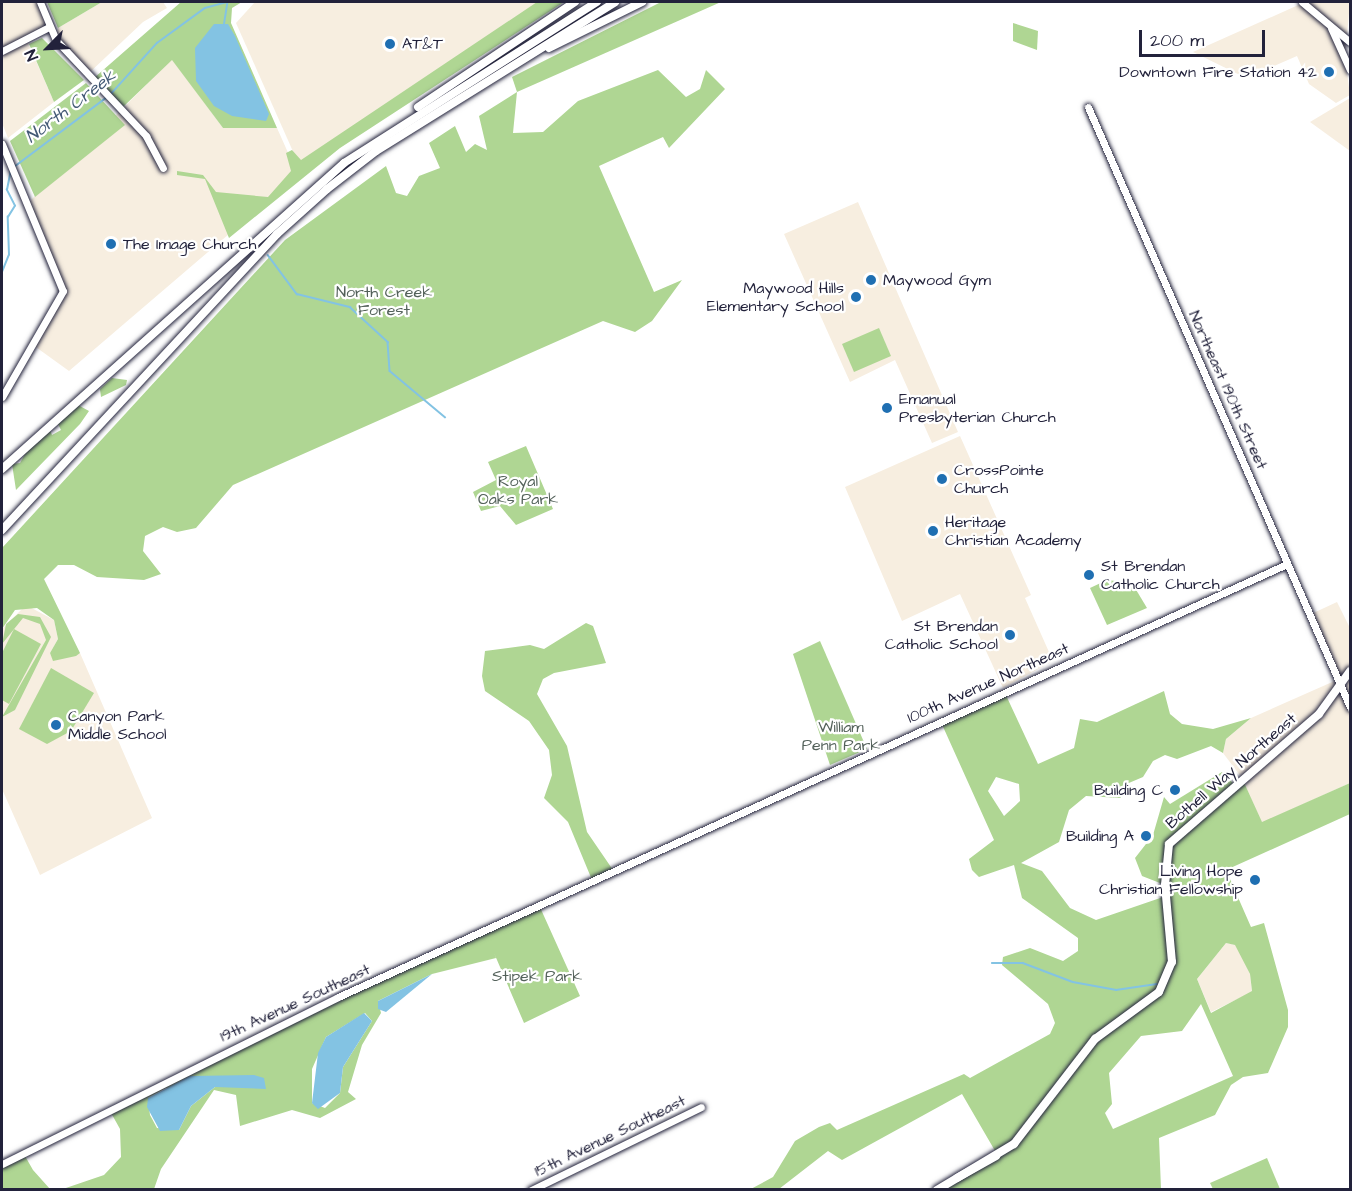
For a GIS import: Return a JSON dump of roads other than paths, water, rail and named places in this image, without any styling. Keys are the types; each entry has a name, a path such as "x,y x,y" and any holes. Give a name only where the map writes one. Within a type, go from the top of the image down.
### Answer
{"highway":[{"path":"2,469 316,179 574,2"},
{"path":"404,117 590,2"},
{"path":"2,462 350,158 597,2"},
{"path":"2,525 271,236 323,187 388,140 610,2"},
{"path":"2,530 301,211 376,151 615,2"},
{"path":"516,63 642,2"}],"main road":[{"name":"Bothell Way Northeast","path":"937,1190 997,1155 1024,1136 1102,1032 1144,1006 1165,983 1172,962 1165,885 1169,844 1319,714 1341,687 1350,671"}],"street":[{"path":"40,2 49,27 101,90 158,151 163,168"},
{"path":"1302,2 1350,42 1345,57"},
{"path":"2,51 49,27"},
{"path":"1331,28 1350,70"},
{"name":"Northeast 190th Street","path":"1088,107 1350,707"},
{"path":"2,144 63,296 2,397"},
{"name":"100th Avenue Northeast","path":"604,874 1287,564"},
{"name":"19th Avenue Southeast","path":"2,1164 195,1065 604,874"},
{"name":"15th Avenue Southeast","path":"531,1190 701,1107"}],"water":[{"path":"214,24 228,24 235,36 269,114 266,121 232,116 214,106 196,81 195,48"},
{"path":"432,974 386,1012 378,1009 378,1001"},
{"path":"364,1013 372,1021 343,1067 340,1093 318,1109 312,1103 318,1053 326,1037"},
{"path":"254,1075 264,1078 266,1089 215,1087 191,1106 179,1130 160,1131 147,1107 148,1098 190,1076"}],"waterway":[{"name":"North Creek","path":"110,95 157,43 205,8 228,2"},
{"path":"224,24 227,4"},
{"name":"North Creek","path":"14,167 106,98"},
{"name":"North Creek","path":"2,272 9,255 8,217 15,206 7,190 11,170"},
{"path":"268,255 297,294 350,307 388,342 390,371 445,417"},
{"path":"992,963 1023,963 1073,982 1116,990 1157,984"}],"place":[{"name":"AT&T","path":"390,44"},
{"name":"Downtown Fire Station 42","path":"1329,72"},
{"name":"The Image Church","path":"111,244"},
{"name":"Maywood Gym","path":"871,280"},
{"name":"Maywood Hills Elementary School","path":"856,297"},
{"name":"Emanual Presbyterian Church","path":"887,408"},
{"name":"CrossPointe Church","path":"942,479"},
{"name":"Heritage Christian Academy","path":"933,531"},
{"name":"St Brendan Catholic Church","path":"1089,575"},
{"name":"St Brendan Catholic School","path":"1010,635"},
{"name":"Canyon Park Middle School","path":"56,725"},
{"name":"Building C","path":"1175,790"},
{"name":"Building A","path":"1146,836"},
{"name":"Living Hope Christian Fellowship","path":"1255,880"}],"park label":[{"name":"North Creek Forest","path":"384,301"},
{"name":"Royal Oaks Park","path":"518,490"},
{"name":"William Penn Park","path":"841,736"},
{"name":"Stipek Park","path":"537,976"}]}
